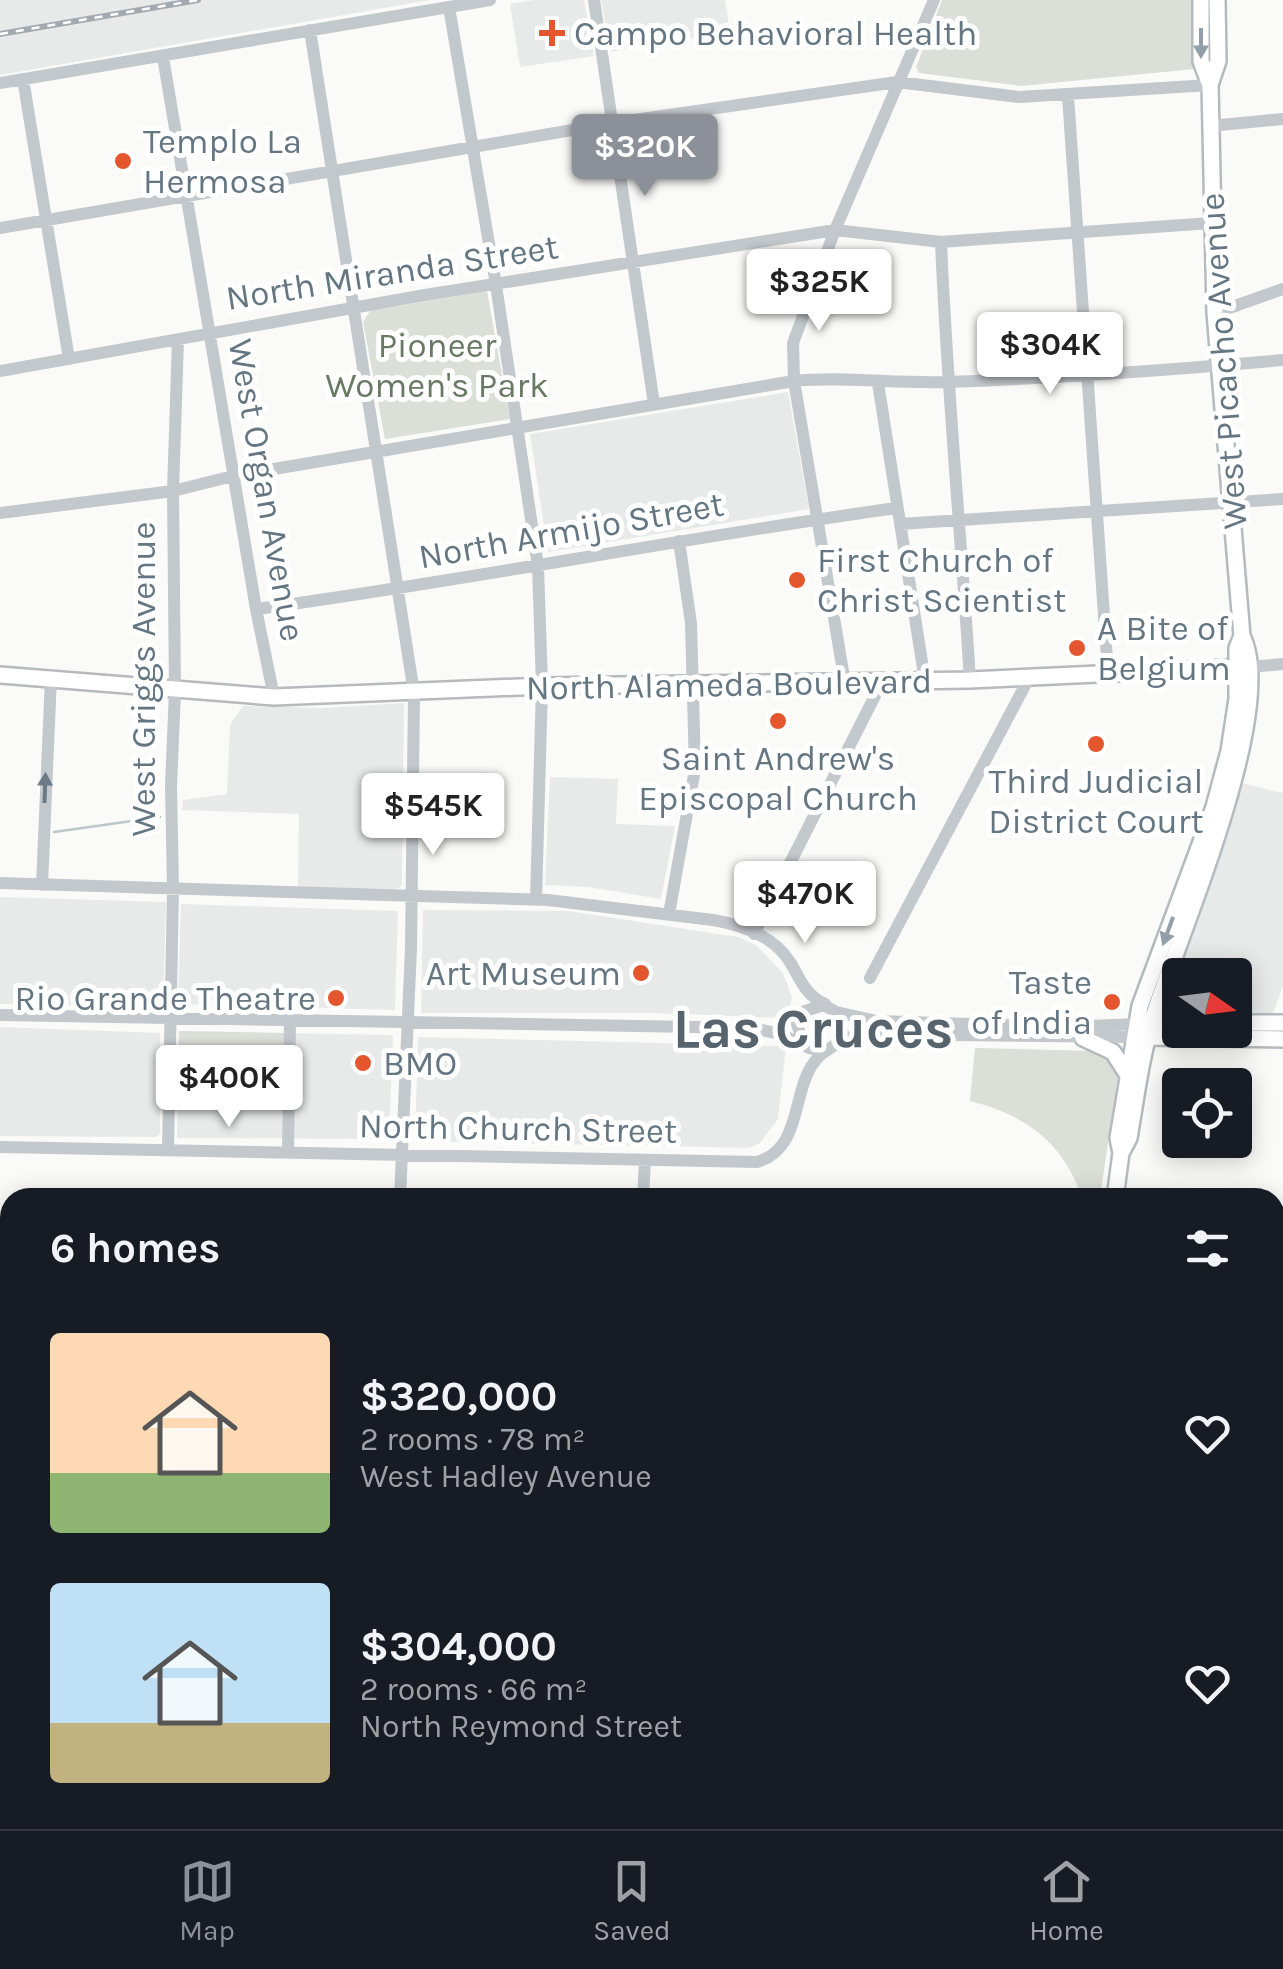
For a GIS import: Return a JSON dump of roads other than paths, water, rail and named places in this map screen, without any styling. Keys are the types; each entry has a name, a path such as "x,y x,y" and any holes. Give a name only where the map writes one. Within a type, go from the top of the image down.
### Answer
{"main road":[{"name":"West Picacho Avenue","path":"1201,0 1201,61 1210,86"},
{"name":"West Picacho Avenue","path":"1174,958 1214,847 1246,721 1244,668 1237,648 1242,636 1214,314 1210,86 1218,62 1217,0"},
{"name":"West Picacho Avenue","path":"1143,1031 1140,1006 1220,787 1244,668"},
{"name":"North Alameda Boulevard","path":"0,675 274,698 542,686 845,684 1244,668"},
{"name":"West Picacho Avenue","path":"1122,1153 1118,1138 1129,1078 1162,987"},
{"path":"1252,1024 1283,1023"},
{"path":"1143,1031 1162,1027"},
{"path":"1143,1031 1283,1038"},
{"path":"1116,1188 1129,1138 1143,1031"},
{"path":"1083,1038 1113,1052 1129,1078"}],"street":[{"path":"0,83 490,0"},
{"path":"594,0 654,404"},
{"path":"845,684 794,381 793,343 835,230 934,0"},
{"path":"449,7 538,566 542,686 536,900"},
{"path":"310,30 414,692 408,1023 400,1188"},
{"name":"West Organ Avenue","path":"163,57 274,698"},
{"path":"23,80 68,359"},
{"path":"0,228 613,123 898,82 1020,96 1210,86"},
{"path":"1068,96 1108,673"},
{"path":"1210,126 1283,119"},
{"name":"North Miranda Street","path":"0,371 209,332 835,230 941,242 1212,223"},
{"path":"941,242 946,382 970,680"},
{"path":"1214,314 1283,289"},
{"name":"West Griggs Avenue","path":"168,1150 175,690 173,491 178,340"},
{"path":"0,513 173,491 233,476 794,381 836,376 878,383 946,382 1283,360"},
{"path":"878,383 925,681"},
{"path":"900,524 1283,499"},
{"name":"North Armijo Street","path":"256,609 397,590 896,508"},
{"path":"669,914 695,769 691,623 679,541"},
{"name":"North Alameda Boulevard","path":"1244,668 1283,664"},
{"path":"42,885 51,677"},
{"path":"870,978 1029,678"},
{"path":"754,934 882,682"},
{"path":"0,883 595,903 730,923 764,936 777,946 807,994 833,1010 843,1024 840,1039"},
{"path":"747,1160 775,1144 788,1123 802,1072 804,1044 797,1031 803,1012 787,967 754,934"},
{"path":"0,1014 752,1028 779,1024 816,1005 858,1018 894,1021 1143,1031"},
{"path":"288,1154 290,1020"},
{"path":"752,1028 826,1051"},
{"path":"747,1160 765,1160 786,1138 810,1064 840,1039 864,1034 1083,1038 1143,1031"},
{"path":"170,1078 288,1081"},
{"name":"North Church Street","path":"0,1147 747,1160"},
{"path":"643,1188 644,1160"}],"waterway":[{"path":"54,832 160,817"}],"railway":[{"path":"0,34 198,0"}],"place":[{"name":"Campo Behavioral Health","path":"552,33"},
{"name":"Templo La Hermosa","path":"123,161"},
{"name":"First Church of Christ Scientist","path":"797,580"},
{"name":"A Bite of Belgium","path":"1077,648"},
{"name":"Saint Andrew's Episcopal Church","path":"778,721"},
{"name":"Third Judicial District Court","path":"1096,744"},
{"name":"Art Museum","path":"641,973"},
{"name":"Rio Grande Theatre","path":"336,998"},
{"name":"Taste of India","path":"1112,1002"},
{"name":"BMO","path":"363,1063"}],"district":[{"name":"Las Cruces","path":"813,1028"}],"park label":[{"name":"Pioneer Women's Park","path":"437,365"}]}
